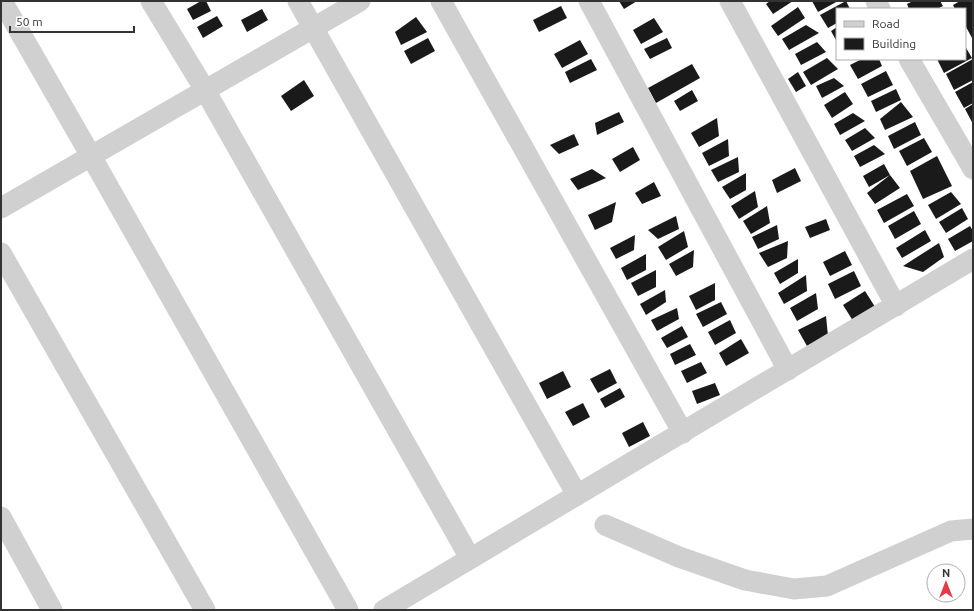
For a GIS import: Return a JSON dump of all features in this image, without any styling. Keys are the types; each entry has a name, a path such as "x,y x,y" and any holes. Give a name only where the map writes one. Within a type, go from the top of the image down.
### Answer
{"street":[{"path":"2,1 92,156 348,610"},
{"path":"151,1 205,90 470,558"},
{"path":"298,1 577,495"},
{"path":"1,208 360,1"},
{"path":"442,1 683,433"},
{"path":"589,1 788,370"},
{"path":"730,1 896,306"},
{"path":"911,60 973,169"},
{"path":"1,253 205,610"},
{"path":"384,610 973,259"},
{"path":"1,517 52,610"},
{"path":"605,525 679,557 745,580 794,589 827,586 951,531 973,529"}],"building":[{"path":"201,1 206,1 211,11 193,20 187,9"},
{"path":"619,1 637,1 624,9"},
{"path":"770,1 793,1 773,14 766,4"},
{"path":"812,1 838,1 818,12"},
{"path":"846,1 850,8 836,8 836,24 828,28 820,15"},
{"path":"913,1 940,1 943,6 939,8 909,8 907,4"},
{"path":"960,1 973,1 972,38 966,27 966,8 954,8 953,5"},
{"path":"561,6 567,18 539,32 533,20"},
{"path":"798,7 805,18 778,36 771,26"},
{"path":"262,9 268,20 247,32 241,20"},
{"path":"217,16 223,26 203,38 197,27"},
{"path":"416,17 427,32 401,45 395,32"},
{"path":"654,18 663,32 641,44 633,30"},
{"path":"806,25 819,33 789,50 782,39"},
{"path":"836,28 836,40 831,31"},
{"path":"428,38 435,51 411,64 404,51"},
{"path":"667,38 672,48 650,59 644,49"},
{"path":"580,40 588,54 562,68 554,54"},
{"path":"817,42 826,52 801,65 795,54"},
{"path":"966,48 972,58 944,73 938,60 966,60"},
{"path":"827,58 838,69 811,85 803,72"},
{"path":"591,59 597,70 570,83 565,72"},
{"path":"973,59 973,80 954,90 946,74"},
{"path":"860,60 879,60 882,66 858,79 850,65"},
{"path":"692,64 700,78 656,103 648,88"},
{"path":"886,71 893,85 868,97 861,84"},
{"path":"798,72 806,86 796,92 788,79"},
{"path":"834,78 844,86 822,98 816,86"},
{"path":"304,80 314,96 291,111 281,96"},
{"path":"973,82 973,103 964,108 955,92"},
{"path":"896,89 901,100 876,112 871,101"},
{"path":"692,90 698,101 680,111 674,101"},
{"path":"845,92 853,104 832,118 824,105"},
{"path":"901,102 913,117 885,130 880,119"},
{"path":"973,104 973,124 965,109"},
{"path":"619,112 624,122 597,135 595,123"},
{"path":"853,113 865,121 840,135 834,124"},
{"path":"717,118 719,136 699,147 691,133"},
{"path":"915,122 921,135 894,149 888,136"},
{"path":"865,128 875,138 852,151 845,140"},
{"path":"574,134 579,145 559,154 550,145"},
{"path":"924,138 932,152 907,166 899,151"},
{"path":"728,139 729,156 709,166 702,153"},
{"path":"874,145 885,154 860,167 854,156"},
{"path":"633,147 640,160 620,172 612,159"},
{"path":"937,156 952,186 923,199 910,171"},
{"path":"738,157 739,172 718,182 711,170"},
{"path":"884,164 890,175 869,187 863,176"},
{"path":"795,168 801,181 777,193 772,180"},
{"path":"592,169 606,178 578,190 570,179"},
{"path":"746,173 746,190 730,199 722,187"},
{"path":"890,175 900,188 875,204 867,193"},
{"path":"654,182 661,196 642,204 635,193"},
{"path":"755,191 758,207 739,219 731,206"},
{"path":"951,192 961,204 936,219 928,205"},
{"path":"907,194 914,206 884,223 877,210"},
{"path":"616,202 612,222 595,230 588,215"},
{"path":"767,206 770,223 751,234 743,221"},
{"path":"962,208 968,219 946,233 939,222"},
{"path":"914,211 921,224 895,239 888,226"},
{"path":"676,216 679,229 658,239 648,230"},
{"path":"826,219 830,230 810,238 805,227"},
{"path":"777,225 779,239 758,249 752,237"},
{"path":"970,226 973,231 973,241 955,251 948,239"},
{"path":"925,230 931,241 902,258 896,248"},
{"path":"684,231 688,247 666,260 658,247"},
{"path":"635,235 634,250 616,259 610,248"},
{"path":"788,241 787,258 768,267 759,253"},
{"path":"939,243 944,257 923,272 903,266"},
{"path":"694,250 693,267 676,276 669,264"},
{"path":"845,251 852,265 830,276 823,262"},
{"path":"646,254 646,270 627,280 621,268"},
{"path":"798,259 798,273 780,284 774,273"},
{"path":"656,270 656,287 638,296 631,283"},
{"path":"854,271 861,286 835,299 828,284"},
{"path":"806,275 807,291 784,304 778,293"},
{"path":"715,283 715,300 696,310 689,296"},
{"path":"665,290 666,302 646,315 640,304"},
{"path":"865,291 877,310 855,324 843,305"},
{"path":"816,293 818,309 797,321 790,308"},
{"path":"721,302 727,314 703,327 696,314"},
{"path":"677,308 679,319 657,331 651,320"},
{"path":"826,316 828,336 807,346 798,330"},
{"path":"730,320 736,333 715,345 708,332"},
{"path":"682,326 688,337 667,348 661,338"},
{"path":"741,339 749,353 726,366 719,353"},
{"path":"690,344 696,355 675,365 670,354"},
{"path":"701,362 707,373 687,383 681,371"},
{"path":"610,369 617,383 598,393 590,379"},
{"path":"563,371 571,387 547,399 539,383"},
{"path":"715,383 720,395 697,404 692,391"},
{"path":"620,388 625,397 605,408 600,399"},
{"path":"583,403 590,417 573,426 565,412"},
{"path":"643,422 650,436 629,447 622,433"}]}
